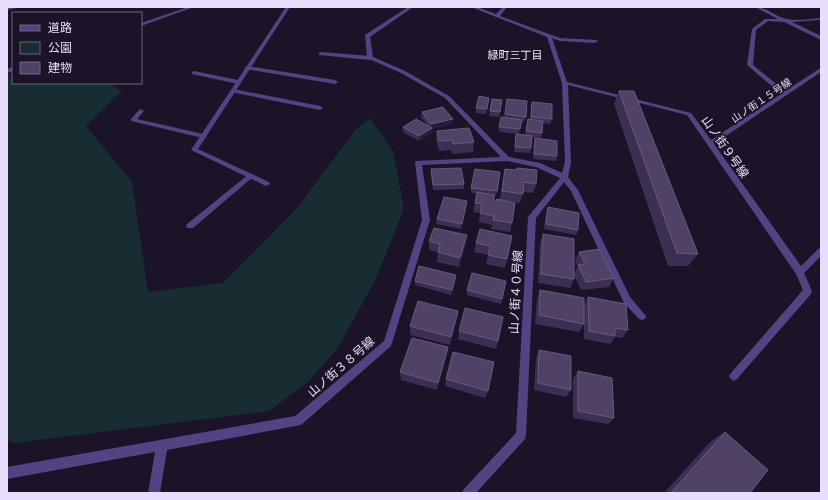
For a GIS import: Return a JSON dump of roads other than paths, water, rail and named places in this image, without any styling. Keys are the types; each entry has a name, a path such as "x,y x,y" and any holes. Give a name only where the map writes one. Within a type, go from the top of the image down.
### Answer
{"street":[{"path":"7,9 15,7"},
{"path":"142,25 192,7"},
{"path":"266,184 194,150 288,7"},
{"path":"370,58 367,36 410,7"},
{"path":"473,7 560,39 595,40"},
{"path":"496,16 505,7"},
{"path":"757,7 821,38"},
{"path":"785,94 750,65 754,29 767,20 784,21 821,19"},
{"name":"山ノ街４０号線","path":"468,493 521,435 532,217 564,177 568,162 565,83 549,36"},
{"path":"320,54 370,58 403,72 447,97 507,159"},
{"path":"247,68 335,82"},
{"name":"山ノ街１５号線","path":"710,144 821,70"},
{"path":"194,73 238,82"},
{"name":"山ノ街９号線","path":"565,83 688,114 800,272 808,290 734,376"},
{"path":"233,91 320,108"},
{"path":"141,112 133,120 203,136"},
{"name":"山ノ街３８号線","path":"7,473 297,421 388,342 426,220 418,163 507,159 538,165 564,177"},
{"path":"190,226 251,176"},
{"path":"564,177 574,190 627,300 642,316"},
{"path":"800,272 821,250"},
{"path":"154,493 162,445"}],"district":[{"name":"緑町三丁目","path":"515,55"}]}
